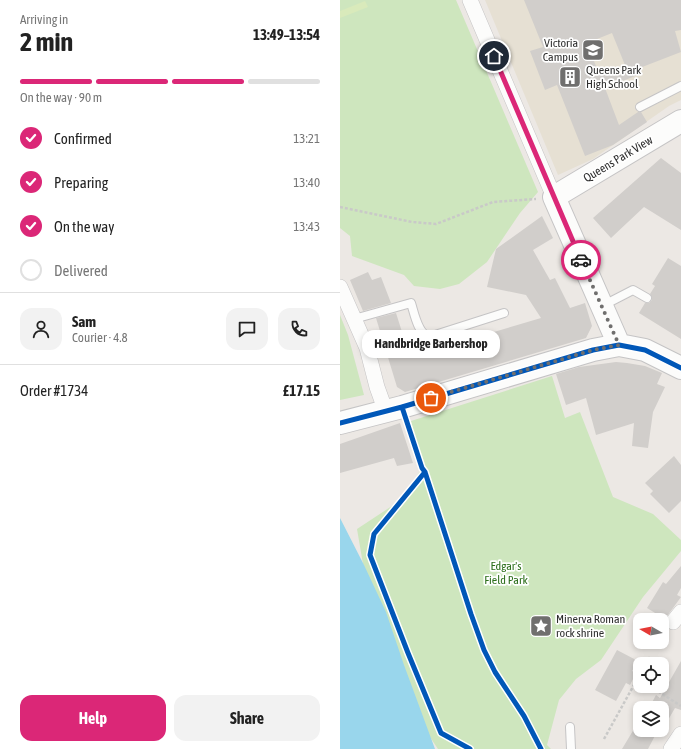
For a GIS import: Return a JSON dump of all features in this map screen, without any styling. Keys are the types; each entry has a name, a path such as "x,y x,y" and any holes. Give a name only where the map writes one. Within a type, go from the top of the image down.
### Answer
{"street":[{"path":"470,0 619,345"},
{"name":"Queens Park View","path":"554,197 681,121"},
{"path":"340,287 367,348 377,387 386,412"},
{"path":"340,422 386,412 593,350 619,345 645,350 680,364"},
{"path":"671,749 681,734"}],"lane":[{"path":"640,107 681,86"},
{"path":"602,307 633,290 647,298"},
{"path":"354,319 411,302 420,330 423,334 429,336 504,313"},
{"path":"570,727 571,749"}],"path":[{"path":"340,207 412,222 436,224 493,202 554,197"},
{"path":"604,738 633,689"},
{"path":"661,693 681,706"}],"shaded area":[{"name":"Victoria Campus","path":"485,0 681,0 681,100 669,106 593,159 558,175"}],"green space":[{"path":"340,0 456,0 538,192 520,213 487,262 459,284 440,289 414,286 404,275 352,256 350,236 340,228"},
{"path":"365,1 368,7 340,18 340,11"},
{"path":"340,315 348,335 364,395 340,400"},
{"name":"Edgar's Field Park","path":"552,376 565,418 580,412 613,497 653,514 681,540 681,551 643,597 601,660 576,679 559,700 547,745 551,749 438,749 430,737 364,570 357,529 401,500 422,468 411,421"}],"water":[{"path":"340,518 386,612 435,749 340,749"}],"building":[{"name":"Queens Park High School","path":"524,0 681,0 681,30 675,31 681,52 637,69 640,74 605,88 619,125 638,112 641,112 647,122 613,145 585,156 557,85 545,90 530,51 543,47","holes":["612,33 625,65 599,74 587,43"]},
{"path":"661,158 681,173 681,230 644,207 611,238 593,218"},
{"path":"542,216 553,238 533,250 550,280 555,278 570,308 585,303 592,326 586,338 405,392 397,387 376,318 396,313 409,354 487,335 541,318 526,295 487,287 496,249"},
{"path":"668,258 681,266 681,339 639,313 645,303 649,303 652,300 650,294 655,286 652,284"},
{"path":"368,272 372,280 381,277 391,303 363,311 350,280"},
{"path":"616,362 645,366 662,373 657,384 665,387 653,412 648,448 632,446 634,423 596,435 586,398 566,405 556,374 579,367"},
{"path":"400,423 413,463 397,466 394,458 340,473 340,444"},
{"path":"674,456 681,465 681,501 669,513 650,494 653,491 645,483"},
{"path":"681,566 681,588 677,595 681,597 669,614 655,613 647,608 663,582 666,584"},
{"path":"617,650 633,658 633,679 630,685 626,683 616,701 595,690"},
{"path":"681,661 681,710 675,708 669,718 669,701 653,701 656,695 660,698 663,693 669,693 669,682"},
{"path":"633,731 633,737 654,737 648,749 622,749"}],"cycle path":[{"path":"340,423 402,407 593,350 619,345 645,350 681,368"},
{"path":"402,407 484,650 495,672 524,716 541,749"},
{"path":"425,472 374,534 370,555 441,733 470,749"}],"way so far":[{"path":"431,398 593,350 619,345 581,260"}],"place":[{"name":"Victoria Campus","path":"593,50"},
{"name":"Queens Park High School","path":"570,77"},
{"name":"Handbridge Barbershop","path":"431,398"},
{"name":"Minerva Roman rock shrine","path":"541,626"}],"route":[{"path":"494,56 581,260"}]}
